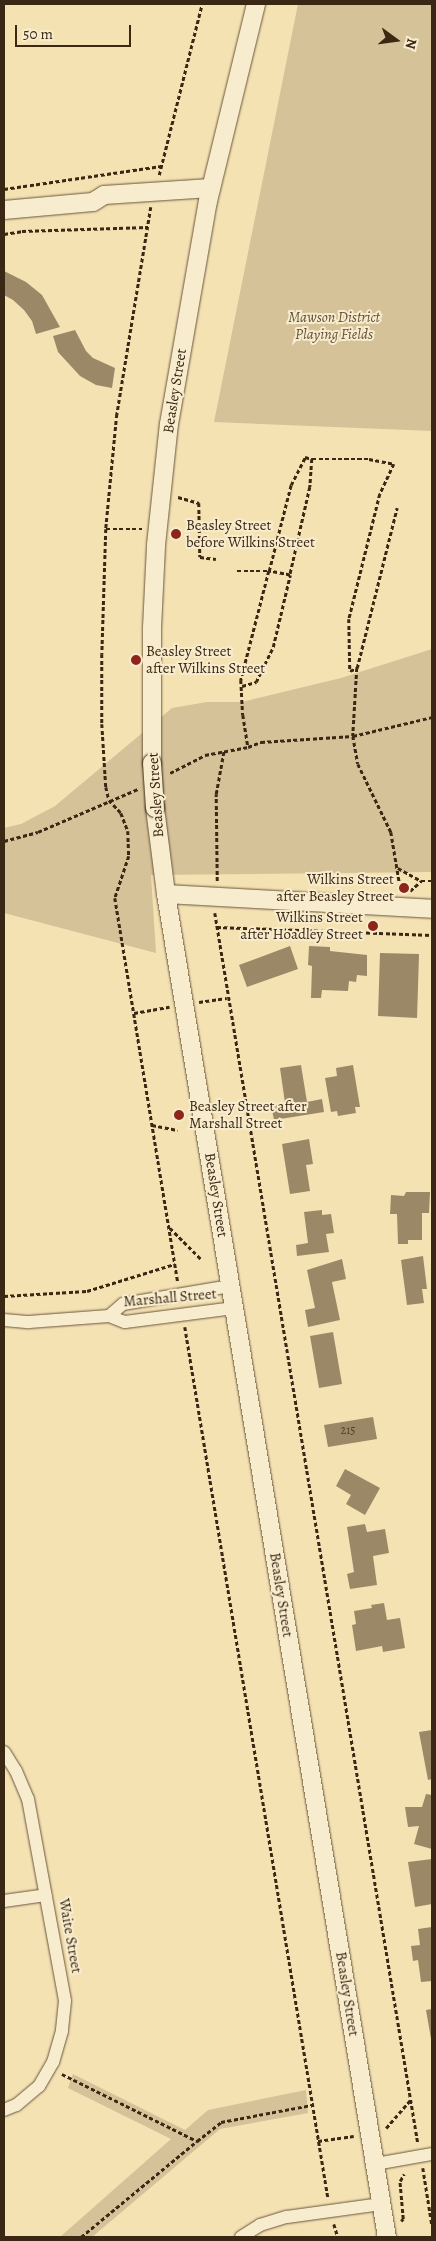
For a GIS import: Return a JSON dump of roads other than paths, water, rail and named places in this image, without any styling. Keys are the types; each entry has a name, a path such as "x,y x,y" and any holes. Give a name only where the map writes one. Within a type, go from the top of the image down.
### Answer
{"main road":[{"name":"Beasley Street","path":"256,4 210,194 169,424 157,537 152,628 152,763 155,808 166,894 386,2235"},
{"path":"4,210 92,202 104,195 210,194"},
{"path":"166,894 432,909"}],"street":[{"name":"Marshall Street","path":"109,1316 123,1304 231,1286"},
{"name":"Marshall Street","path":"4,1320 29,1322 109,1316 125,1322 234,1308"},
{"name":"Waite Street","path":"4,1752 16,1771 28,1799 65,2001 62,2031 49,2068 39,2086 16,2105 4,2110"},
{"path":"4,1901 46,1895"},
{"path":"375,2164 425,2159"},
{"path":"240,2237 260,2226 287,2217 381,2204"}],"place":[{"name":"Beasley Street before Wilkins Street","path":"176,534"},
{"name":"Beasley Street after Wilkins Street","path":"136,660"},
{"name":"Wilkins Street after Beasley Street","path":"404,888"},
{"name":"Wilkins Street after Hoadley Street","path":"373,926"},
{"name":"Beasley Street after Marshall Street","path":"179,1115"}],"park label":[{"name":"Mawson District Playing Fields","path":"334,326"}]}
